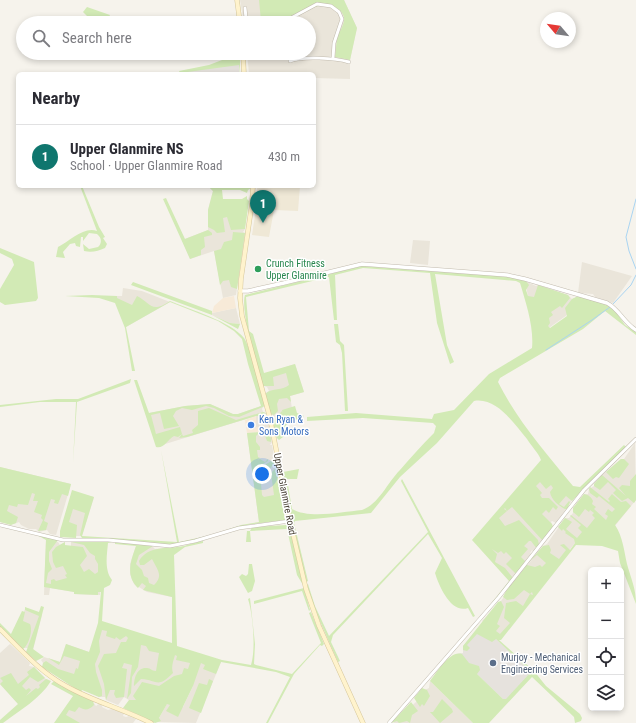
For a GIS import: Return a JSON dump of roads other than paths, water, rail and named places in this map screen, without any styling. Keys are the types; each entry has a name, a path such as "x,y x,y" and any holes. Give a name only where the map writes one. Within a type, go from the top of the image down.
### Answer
{"main road":[{"path":"237,0 239,16"},
{"path":"243,60 244,72"},
{"name":"Upper Glanmire Road","path":"253,188 240,291 242,316 270,418 290,521 311,605 363,723"},
{"path":"0,629 38,666 64,685 151,723"}],"street":[{"path":"295,16 317,4 331,6 339,12 342,19 334,43 333,58"},
{"path":"245,8 246,16"},
{"path":"239,13 246,12"},
{"path":"316,58 333,58 349,62"},
{"path":"240,291 245,292 362,264 507,276 522,278 607,303 615,308 625,322 636,330"},
{"path":"389,723 495,602 584,490 636,439"},
{"path":"0,525 63,540 108,540 170,546 195,541 239,528 290,521"}],"waterway":[{"path":"636,199 626,237 629,251 636,269"},
{"path":"613,304 631,285 636,275"},
{"path":"546,350 610,307"}],"place":[{"name":"Upper Glanmire NS","path":"263,223"},
{"name":"Crunch Fitness Upper Glanmire","path":"258,269"},
{"name":"Ken Ryan & Sons Motors","path":"251,425"},
{"name":"Murjoy - Mechanical Engineering Services","path":"493,663"}]}
